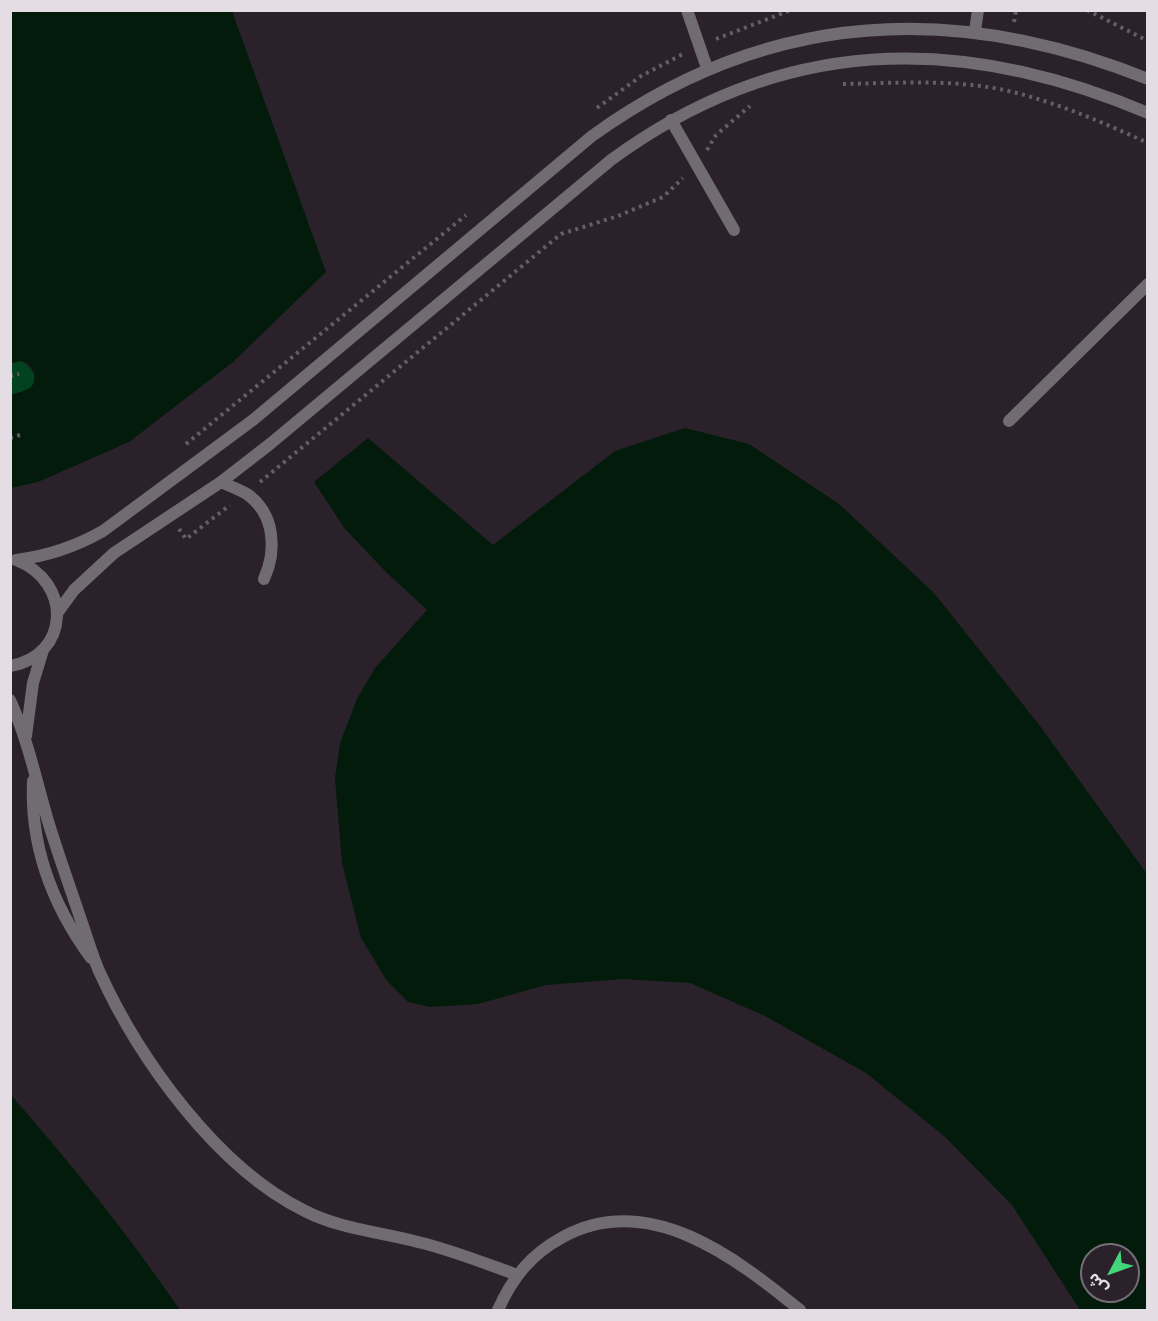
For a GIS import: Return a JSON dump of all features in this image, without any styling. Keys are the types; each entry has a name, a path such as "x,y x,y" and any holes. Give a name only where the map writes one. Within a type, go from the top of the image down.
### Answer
{"street":[{"path":"687,10 707,68"},
{"path":"975,31 978,10"},
{"path":"13,560 62,551 103,531 253,420 592,136 647,99 707,68 771,45 838,31 906,26 975,31 1050,46 1091,57 1148,79"},
{"path":"57,612 81,584 114,553 221,482 270,444 611,160 671,120 718,97 778,75 841,62 905,57 936,58 1015,69 1081,87 1148,113"},
{"path":"671,120 734,230"},
{"path":"1009,421 1148,284"},
{"path":"221,482 246,494 264,514 272,540 269,567 264,579"},
{"path":"10,666 32,659 42,650 51,639 56,625 57,612 55,598 41,574 29,565 13,560"},
{"path":"26,737 33,683 42,650"},
{"path":"10,700 26,737 64,871 98,969"},
{"path":"34,770 34,818 43,865 66,920 98,969 126,1022 176,1097 216,1143 261,1185 283,1200 332,1222 419,1242 517,1275"},
{"path":"498,1311 517,1275 532,1258 550,1244 591,1225 614,1222 637,1222 659,1226 705,1243 738,1262 800,1311"}],"path":[{"path":"1087,10 1148,41"},
{"path":"841,84 933,82 1002,90 1100,121 1148,143"},
{"path":"170,517 186,539 246,494 561,234 618,216 663,197 697,165 716,135 756,101"},
{"path":"10,376 19,374"},
{"path":"10,438 20,435"}],"green space":[{"path":"20,361 33,372 35,380 30,388 11,395 11,364"}],"shaded area":[{"path":"11,10 232,11 326,272 233,362 129,442 38,482 11,488 11,395 30,388 33,385 34,376 31,368 24,362 11,364"},
{"path":"685,428 749,444 839,504 934,593 1040,726 1147,874 1147,1310 1080,1310 1012,1205 944,1136 866,1073 765,1016 690,983 623,979 546,985 478,1004 431,1007 408,1002 387,981 361,938 342,863 335,778 340,743 357,699 375,668 427,610 345,529 314,482 368,438 493,545 615,451"},
{"path":"10,1094 98,1199 180,1310 11,1310"}]}
